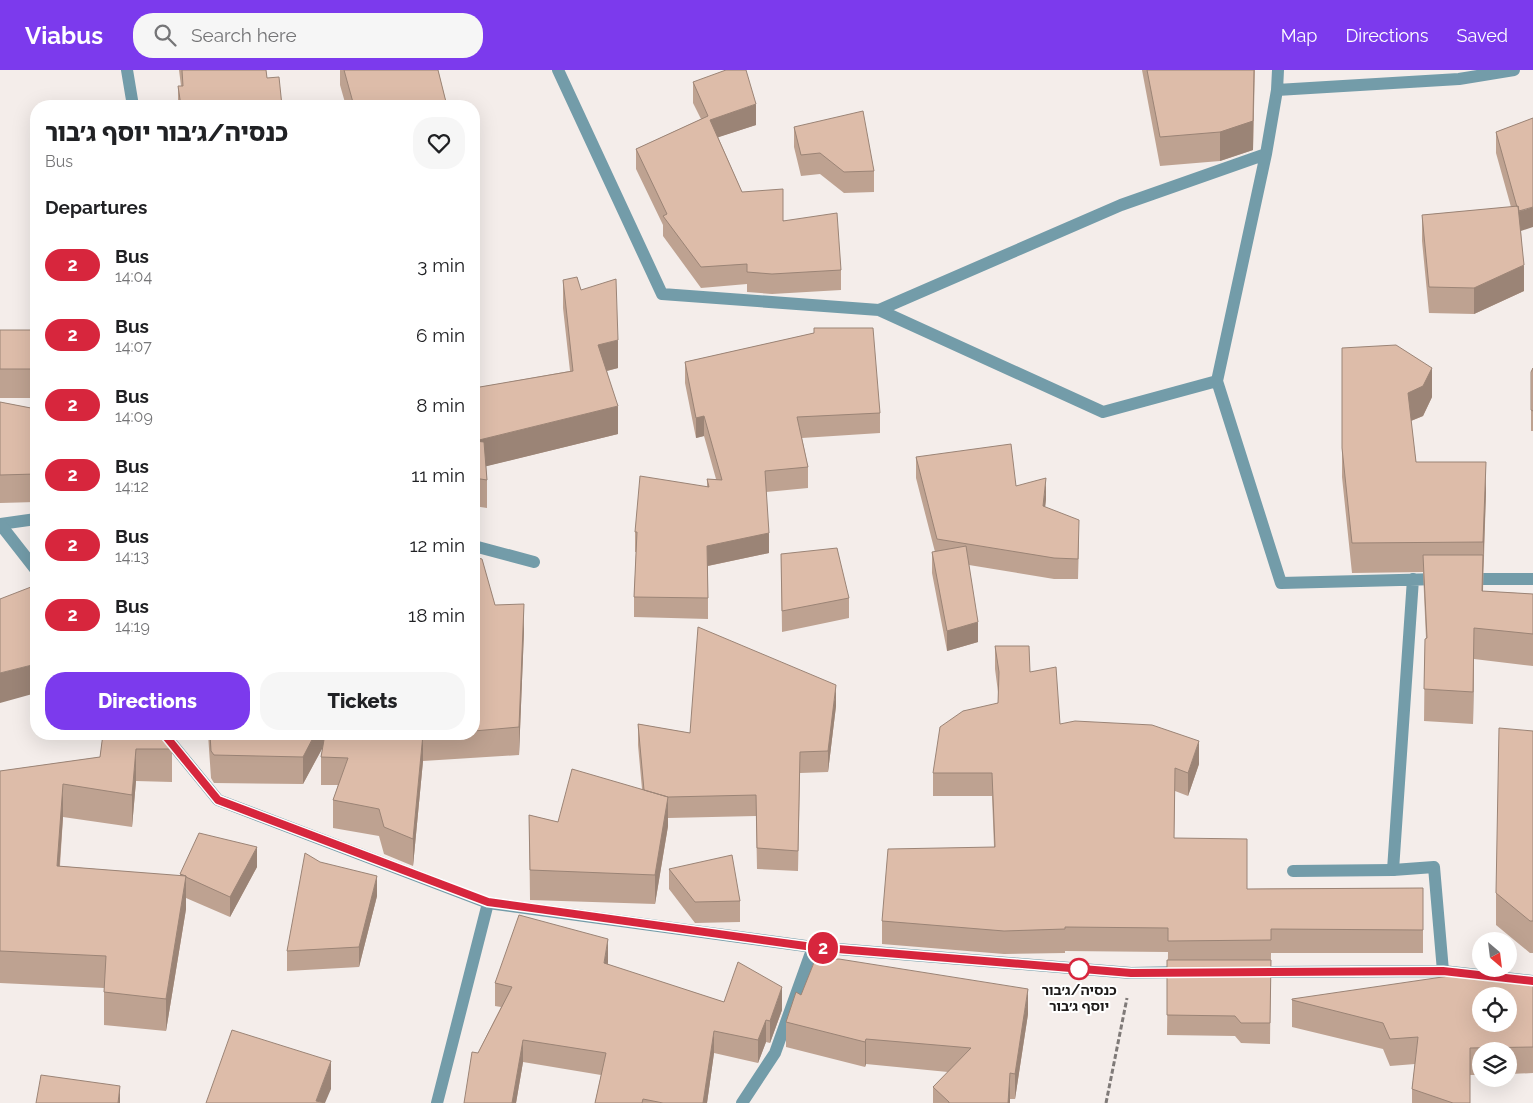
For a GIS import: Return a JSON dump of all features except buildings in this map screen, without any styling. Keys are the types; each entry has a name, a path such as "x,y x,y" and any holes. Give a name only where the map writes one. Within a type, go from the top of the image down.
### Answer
{"street":[{"path":"127,70 133,100"},
{"path":"558,70 662,294 879,310 1103,412 1216,381"},
{"path":"1278,70 1277,90 1266,154 1216,381 1281,583 1413,579 1533,579"},
{"path":"1277,90 1459,79 1514,70"},
{"path":"879,310 1121,205 1266,154"},
{"path":"0,524 30,520"},
{"path":"0,524 30,562"},
{"path":"480,548 534,562"},
{"path":"1393,870 1413,579"},
{"path":"169,740 218,800 488,902 813,947 1131,973 1200,972"},
{"path":"1293,871 1393,870 1434,867 1443,971"},
{"path":"437,1103 488,902"},
{"path":"742,1103 775,1053 813,947"},
{"path":"1239,972 1443,971 1533,980"}],"path":[{"path":"1106,1103 1131,973"}],"bus line":[{"name":"2","path":"169,740 218,800 488,902 813,947 1131,973 1443,971 1533,981"}],"place":[{"name":"כנסיה/ג׳בור יוסף ג׳בור","path":"1079,969"}]}
